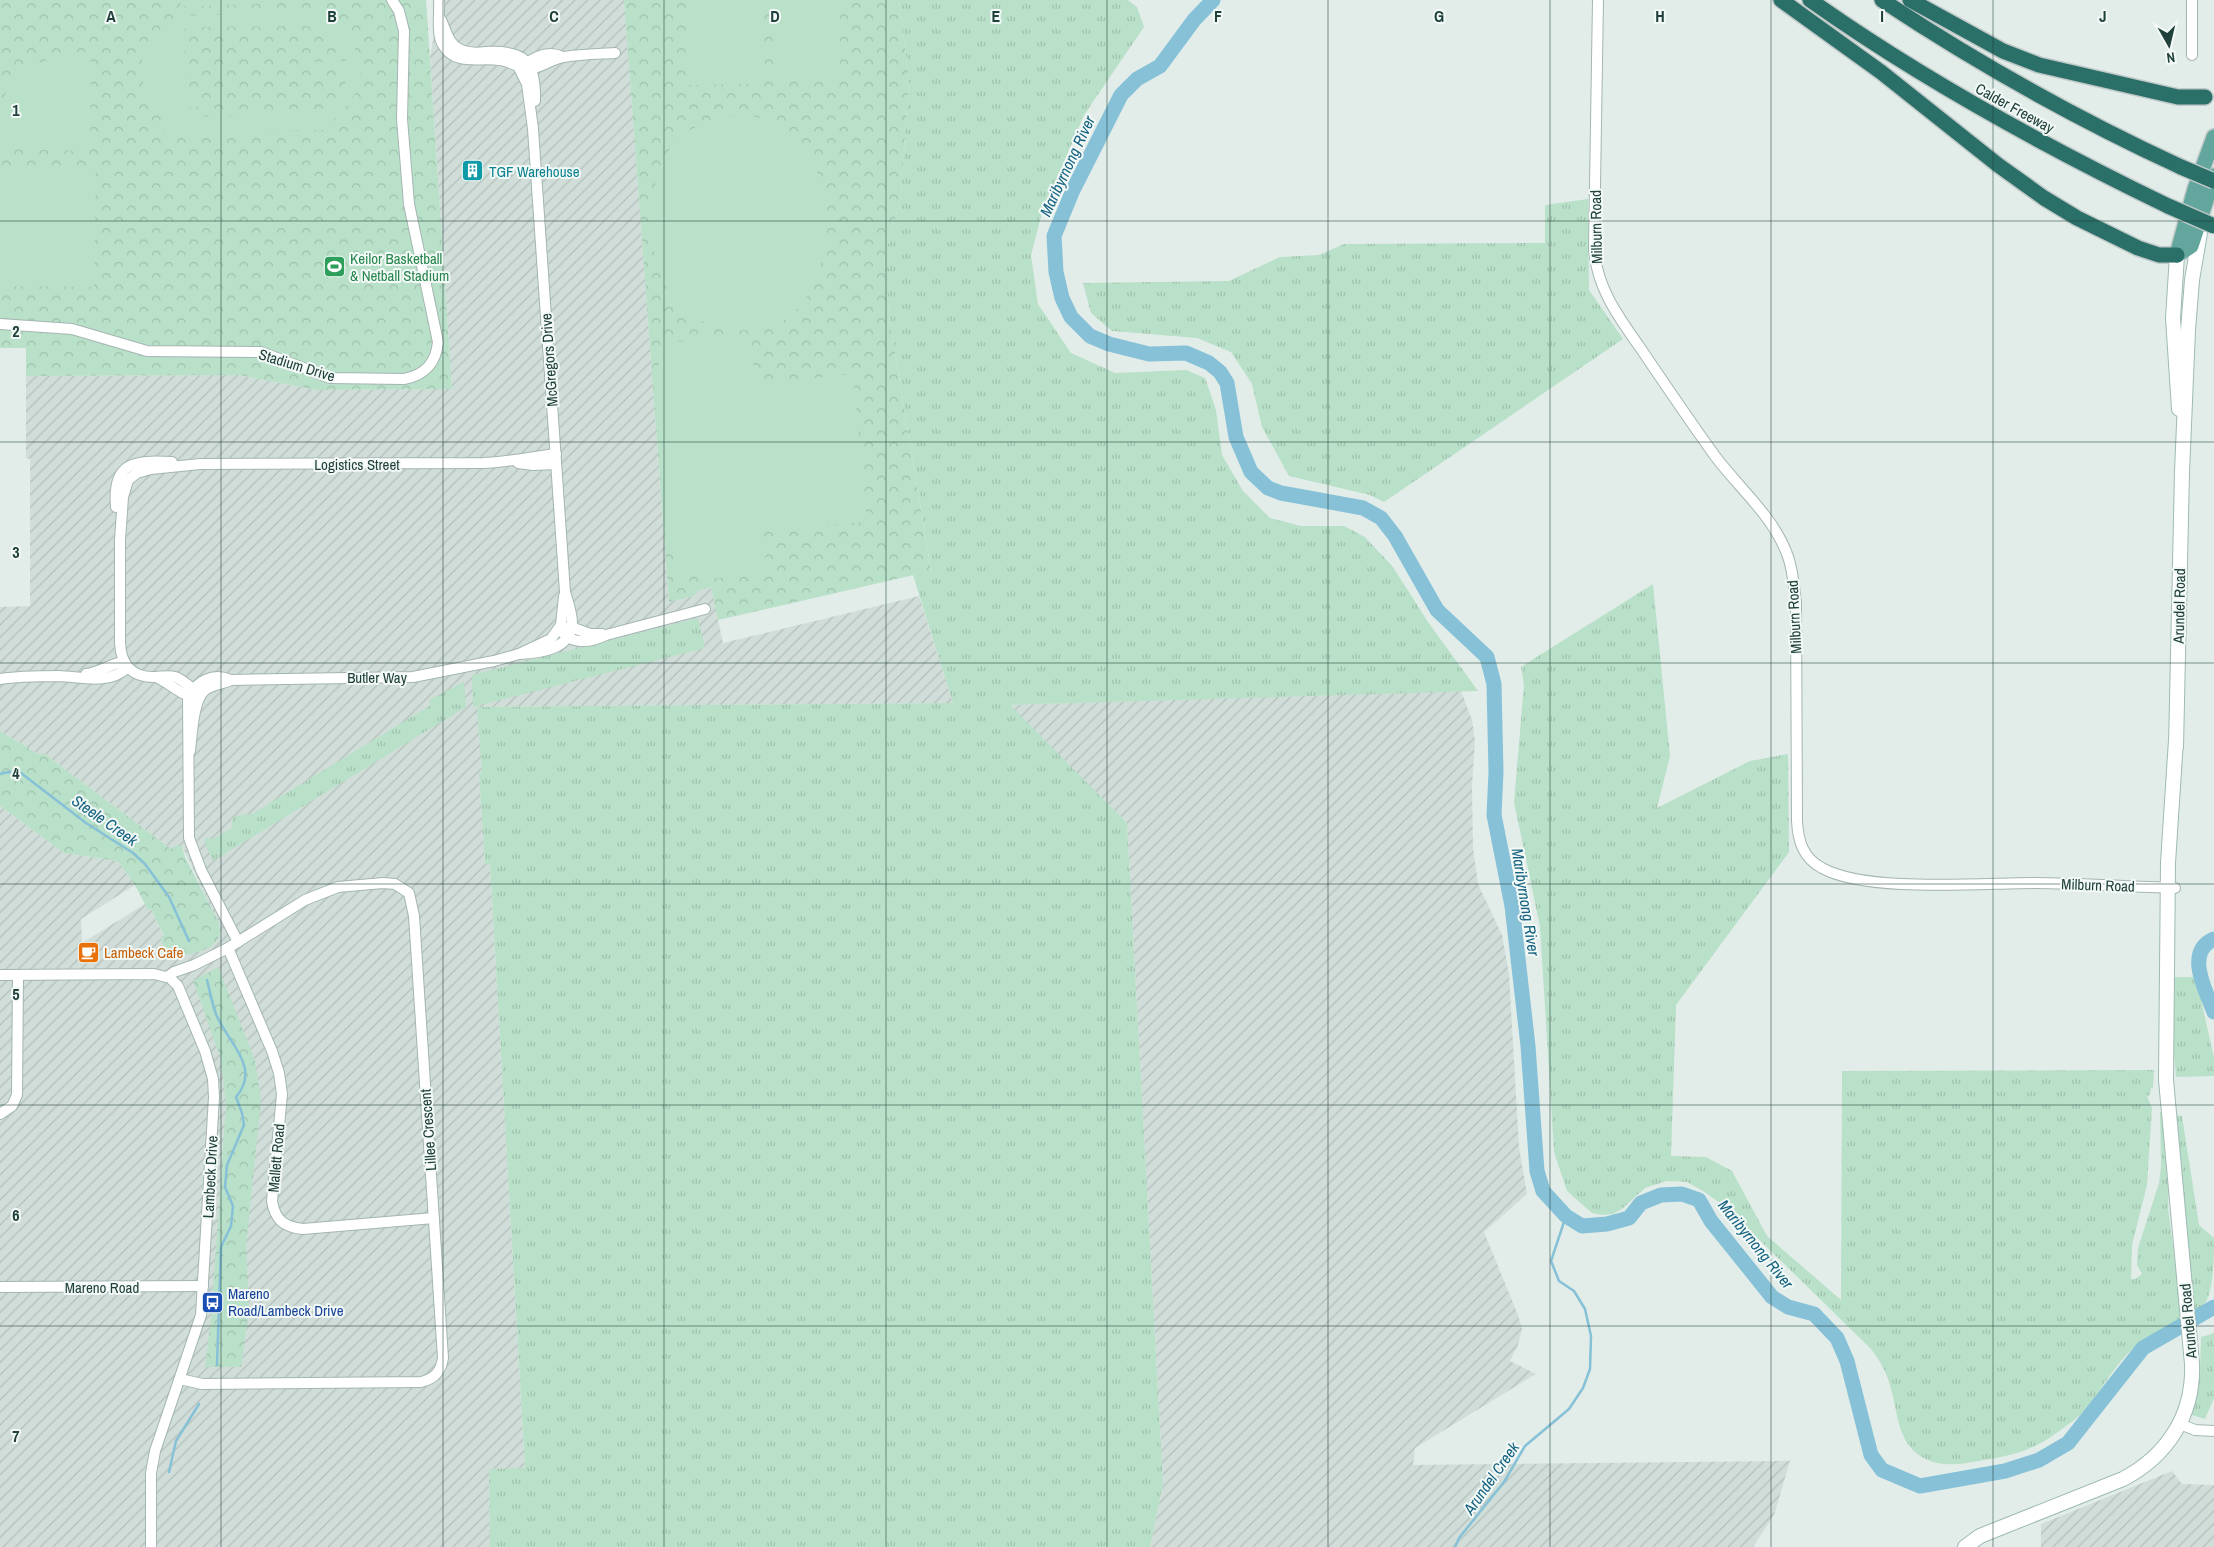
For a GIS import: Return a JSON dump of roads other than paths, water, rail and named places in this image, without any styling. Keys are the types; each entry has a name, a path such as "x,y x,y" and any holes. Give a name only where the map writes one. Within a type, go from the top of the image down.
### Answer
{"highway":[{"path":"1781,0 1887,76 1998,165 2044,198 2077,218 2138,248 2159,255 2177,254"},
{"name":"Calder Freeway","path":"1810,0 1905,63 2010,126 2168,206 2214,226"},
{"name":"Calder Freeway","path":"1882,0 2024,87 2090,122 2181,167 2214,181"},
{"path":"1910,0 2003,51 2039,65 2178,97 2210,96"}],"main road":[{"path":"2177,254 2195,190 2214,137"},
{"path":"2177,254 2191,246 2214,176"}],"street":[{"name":"Stadium Drive","path":"0,324 72,329 147,351 261,352 330,378 404,379 416,376 426,370 434,360 438,342 409,204 402,119 404,31 399,11 392,0"},
{"path":"438,0 440,19 448,39 460,49 480,52 516,53 530,65"},
{"name":"Milburn Road","path":"1598,0 1594,239 1597,274 1608,300 1622,322 1714,454 1771,526 1787,554 1793,576 1796,605 1796,821 1798,839 1802,848 1813,862 1823,868 1858,879 1925,884 2044,883 2172,888"},
{"path":"2192,0 2192,55"},
{"path":"440,19 438,28 440,38 449,53 456,57 470,60 505,61 519,68 562,57 615,54"},
{"name":"McGregors Drive","path":"530,65 535,92 533,129"},
{"name":"McGregors Drive","path":"519,68 527,84 533,129 565,592 570,615 569,632"},
{"name":"Arundel Road","path":"1964,1547 1980,1536 2132,1475 2148,1464 2162,1450 2180,1424 2188,1405 2192,1387 2192,1364 2167,1086 2168,963 2172,888 2182,472 2190,303 2197,245 2214,181"},
{"name":"Arundel Road","path":"2177,254 2173,318 2182,472"},
{"name":"Logistics Street","path":"126,665 120,643 120,540 123,497 126,485 132,476 151,469 200,464 462,464 514,462 532,465 556,459"},
{"name":"McGregors Drive","path":"559,629 565,592"},
{"path":"559,629 569,632 584,642 705,609"},
{"name":"Butler Way","path":"519,654 551,640 559,629"},
{"name":"Butler Way","path":"194,694 231,680 413,677 519,654 546,651 555,648 569,632"},
{"path":"0,679 60,676 102,679 119,674 126,665 140,676 176,677 194,694 197,705 190,751 189,838 201,870 238,942"},
{"name":"Lillee Crescent","path":"166,977 174,972 194,966 228,948 305,900 327,890 350,885 390,883 400,886 409,893 414,916 443,1358 440,1371 429,1380 414,1383 202,1384 180,1379"},
{"name":"Mallett Road","path":"228,948 272,1051 279,1073 282,1094 272,1201 278,1219 292,1228 303,1228 434,1218"},
{"path":"0,975 154,974 166,977"},
{"path":"0,1114 12,1106 17,1095 18,975"},
{"name":"Lambeck Drive","path":"151,1547 152,1461 158,1438 198,1326 203,1286 213,1111 212,1079 205,1051 181,992 174,982 166,977"},
{"name":"Mareno Road","path":"0,1287 203,1286"},
{"path":"2180,1424 2195,1430 2214,1431"}],"waterway":[{"name":"Maribyrnong River","path":"1213,0 1194,20 1160,66 1137,79 1121,95 1073,190 1054,236 1056,272 1062,298 1071,317 1090,336 1109,344 1149,354 1186,353 1209,363 1220,372 1227,383 1236,437 1251,472 1268,488 1281,493 1363,508 1381,518 1395,536 1437,610 1487,657 1494,684 1496,772 1494,815 1512,906 1528,1046 1537,1171 1543,1191 1566,1216 1582,1226 1607,1224 1629,1218 1641,1203 1661,1195 1682,1194 1699,1200 1711,1221 1772,1297 1788,1307 1814,1314 1837,1338 1847,1361 1871,1455 1882,1470 1920,1486 2005,1471 2039,1460 2068,1443 2143,1348 2214,1307"},
{"name":"Steele Creek","path":"0,774 8,772 21,773 86,823 133,853 145,864 169,897 189,941"},
{"name":"Maribyrnong River","path":"2214,939 2205,945 2200,953 2199,962 2203,983 2214,1012"},
{"name":"Steele Creek","path":"207,980 216,1014 240,1055 245,1075 243,1086 236,1097 244,1125 227,1165 225,1187 233,1206 231,1226 221,1247 217,1365"},
{"name":"Arundel Creek","path":"1455,1547 1459,1538 1504,1482 1525,1446 1569,1409 1583,1388 1590,1369 1591,1336 1585,1309 1574,1291 1559,1281 1551,1261 1566,1216"},
{"name":"Steele Creek","path":"169,1472 176,1441 199,1404"}],"place":[{"name":"TGF Warehouse","path":"473,171"},
{"name":"Keilor Basketball & Netball Stadium","path":"334,267"},
{"name":"Lambeck Cafe","path":"88,952"},
{"name":"Mareno Road/Lambeck Drive","path":"212,1302"}]}
